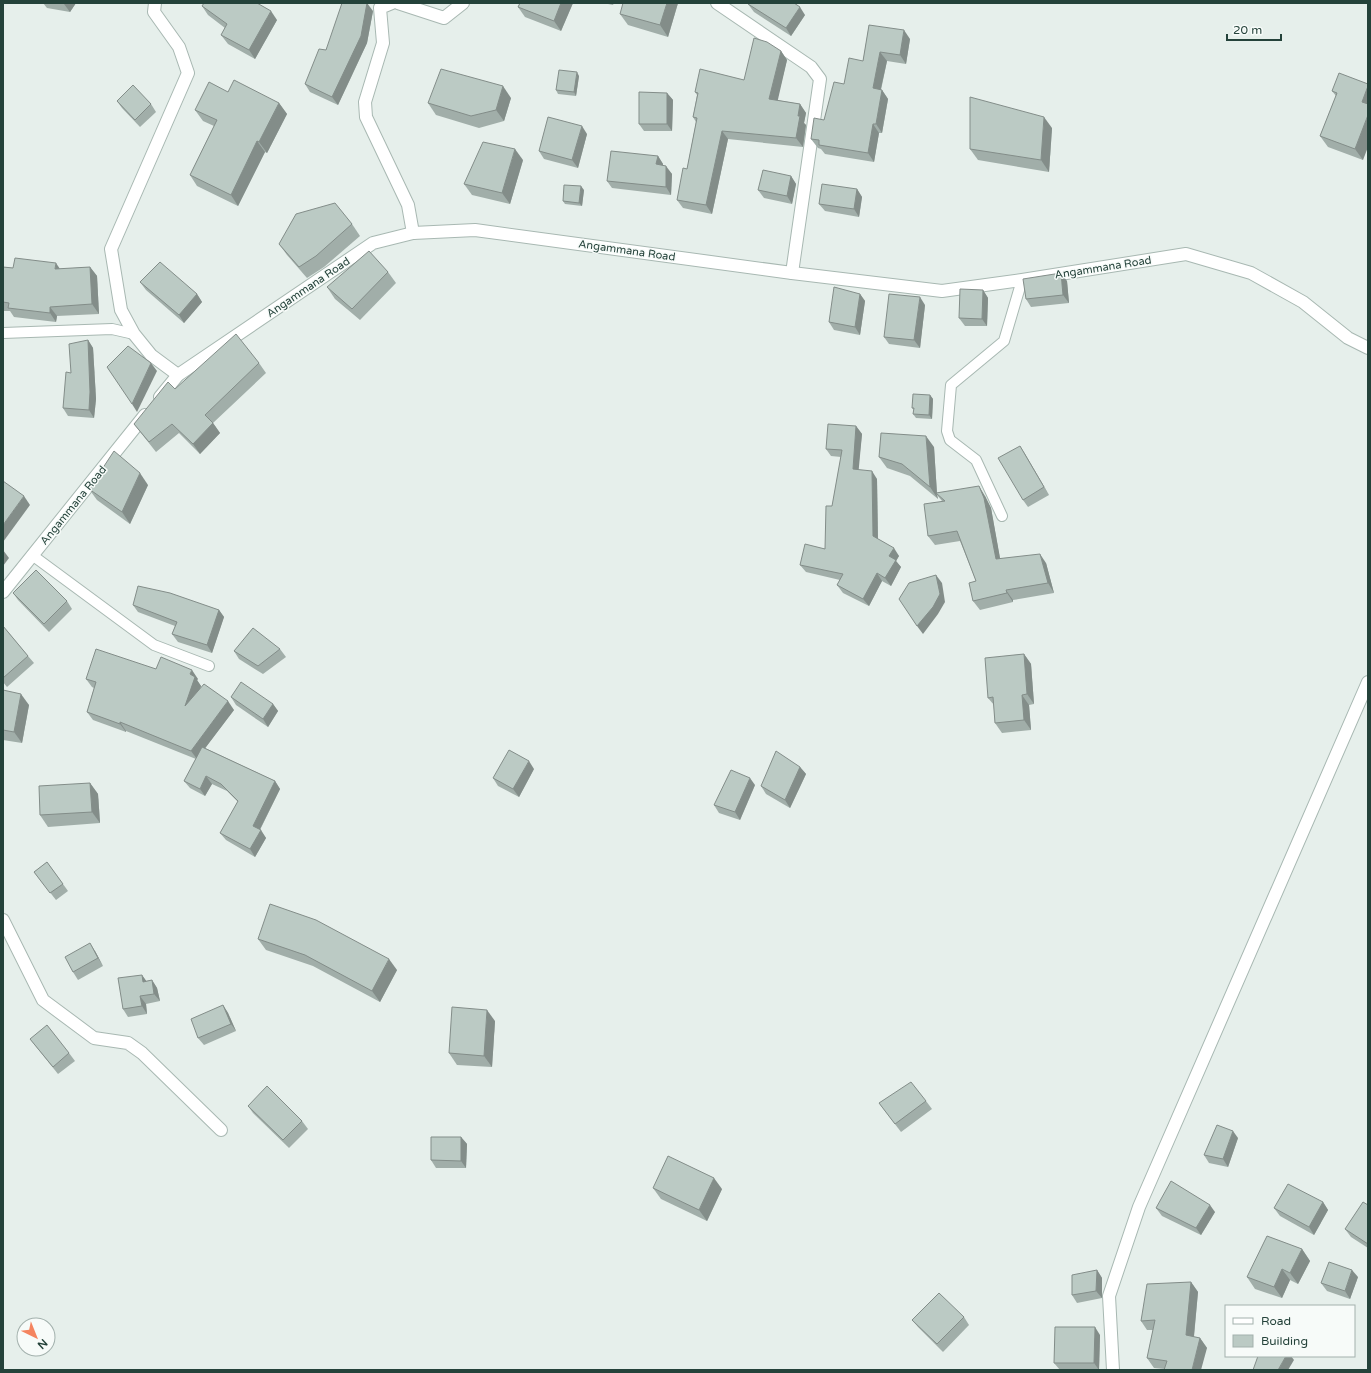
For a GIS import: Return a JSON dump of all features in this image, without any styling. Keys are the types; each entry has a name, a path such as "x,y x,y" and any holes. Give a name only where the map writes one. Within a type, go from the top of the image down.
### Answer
{"street":[{"path":"155,3 154,12 180,47 188,73 111,249 121,310 134,334 151,355 178,375"},
{"path":"392,3 380,8 383,43 365,102 366,117 408,205 413,233"},
{"path":"398,3 444,18 463,3"},
{"path":"717,3 811,67 820,79 792,273"},
{"name":"Angammana Road","path":"3,592 178,375 373,243 413,233 475,230 792,273 942,291 1186,254 1251,273 1303,302 1348,338 1368,348"},
{"path":"1114,1370 1109,1296 1139,1208 1368,682"},
{"path":"3,920 43,1000 94,1038 128,1044 142,1053 221,1130"}],"lane":[{"path":"1002,516 976,460 950,440 948,423 951,385 1004,341 1022,280"},
{"path":"3,333 112,329 134,334"},
{"path":"32,555 154,645 209,666"}],"building":[{"path":"204,3 257,3 271,11 249,50 221,35 227,24 202,6"},
{"path":"342,3 367,3 361,36 332,97 305,84 319,49 326,50"},
{"path":"520,3 561,3 554,21 518,7"},
{"path":"623,3 667,3 660,25 620,14"},
{"path":"794,3 800,7 786,28 748,4"},
{"path":"869,25 904,30 900,55 880,52 873,88 882,90 876,124 873,124 868,153 819,145 819,140 811,139 814,118 824,120 834,82 844,84 849,58 863,61"},
{"path":"754,38 767,42 781,51 769,99 800,104 798,116 800,116 796,138 722,131 706,205 677,200 683,168 687,169 697,118 693,117 698,93 695,92 700,69 744,80"},
{"path":"441,69 503,86 496,110 471,116 428,103"},
{"path":"559,70 577,72 574,92 556,90"},
{"path":"1339,73 1368,84 1362,102 1368,104 1368,115 1355,149 1320,136 1337,93 1332,91"},
{"path":"234,80 279,103 259,142 257,141 231,195 190,175 217,120 195,110 209,82 228,92"},
{"path":"133,85 151,104 135,120 117,101"},
{"path":"639,92 667,93 667,124 639,124"},
{"path":"970,97 1044,117 1041,160 970,149"},
{"path":"548,117 582,126 572,160 539,151"},
{"path":"483,142 515,149 502,193 464,184"},
{"path":"611,151 658,156 656,164 666,166 666,187 607,181"},
{"path":"763,170 791,176 787,196 758,190"},
{"path":"822,184 857,189 854,209 819,204"},
{"path":"564,185 581,186 579,203 563,201"},
{"path":"335,203 352,224 316,256 299,267 279,244 296,214"},
{"path":"369,251 388,272 352,309 327,287"},
{"path":"15,258 56,263 55,269 90,267 92,304 50,307 50,313 8,308 9,303 3,302 3,267 13,268"},
{"path":"160,262 197,294 179,315 140,282"},
{"path":"1061,273 1063,295 1026,299 1023,279"},
{"path":"834,287 860,294 855,327 829,322"},
{"path":"960,289 983,290 982,319 959,318"},
{"path":"889,294 920,297 914,340 884,337"},
{"path":"236,334 259,363 205,415 213,423 193,444 172,424 149,442 134,424 168,382 175,389"},
{"path":"88,340 90,392 89,410 63,408 66,372 71,373 69,344"},
{"path":"128,346 151,363 132,404 107,367"},
{"path":"913,394 930,395 929,415 913,414"},
{"path":"828,424 856,426 853,469 872,471 873,536 894,548 889,556 896,560 885,578 877,573 863,599 837,585 843,574 800,565 805,544 825,549 826,506 832,506 842,450 826,449"},
{"path":"881,433 926,436 930,487 902,464 879,457"},
{"path":"1020,446 1044,487 1023,500 998,458"},
{"path":"114,451 140,473 122,512 89,489"},
{"path":"3,481 24,496 3,525"},
{"path":"979,486 984,498 996,559 1040,554 1048,583 1006,590 1007,593 973,601 969,583 976,581 957,531 928,536 924,504 945,501 936,493"},
{"path":"36,570 67,601 44,624 13,593"},
{"path":"936,575 940,594 933,607 917,626 899,599 909,583"},
{"path":"138,586 170,593 219,610 207,645 172,634 177,622 133,605"},
{"path":"3,626 28,656 3,678"},
{"path":"253,628 280,649 258,666 234,651"},
{"path":"96,649 156,669 161,657 192,670 190,674 195,677 185,706 204,684 228,701 191,751 120,722 120,724 87,712 96,682 86,679"},
{"path":"1024,654 1027,694 1022,695 1024,720 995,723 993,697 988,698 985,658"},
{"path":"241,682 273,704 263,719 231,697"},
{"path":"3,690 21,694 14,732 3,730"},
{"path":"202,747 275,781 253,826 261,830 250,849 220,833 238,801 221,784 206,776 200,789 184,781"},
{"path":"509,750 529,761 513,789 493,778"},
{"path":"776,751 800,767 785,800 761,786"},
{"path":"731,770 750,778 735,812 714,805"},
{"path":"90,783 92,812 40,815 39,786"},
{"path":"47,862 63,884 50,893 34,872"},
{"path":"270,904 316,920 389,959 372,991 305,955 258,939"},
{"path":"90,943 98,958 73,972 65,957"},
{"path":"142,975 143,982 152,980 154,994 140,996 142,1006 123,1009 118,978"},
{"path":"223,1005 231,1024 198,1038 191,1019"},
{"path":"452,1007 487,1010 484,1056 449,1053"},
{"path":"47,1025 69,1053 53,1067 30,1039"},
{"path":"911,1082 926,1101 895,1124 879,1103"},
{"path":"267,1086 302,1121 283,1140 248,1106"},
{"path":"1217,1125 1233,1131 1223,1159 1204,1155"},
{"path":"431,1137 461,1137 461,1161 431,1160"},
{"path":"668,1156 714,1178 699,1210 653,1188"},
{"path":"1171,1181 1210,1205 1196,1228 1156,1208"},
{"path":"1288,1184 1323,1202 1309,1227 1274,1208"},
{"path":"1363,1202 1368,1205 1368,1244 1345,1229"},
{"path":"1267,1236 1302,1249 1290,1273 1282,1269 1274,1287 1247,1277"},
{"path":"1329,1262 1352,1270 1345,1291 1321,1283"},
{"path":"1097,1270 1096,1291 1072,1295 1072,1275"},
{"path":"1191,1282 1186,1335 1200,1338 1192,1370 1164,1370 1167,1361 1147,1358 1155,1320 1141,1321 1147,1284"},
{"path":"939,1293 964,1317 937,1344 912,1320"},
{"path":"1055,1327 1095,1327 1094,1363 1054,1363"},
{"path":"1258,1357 1285,1357 1278,1370 1253,1370"}]}
